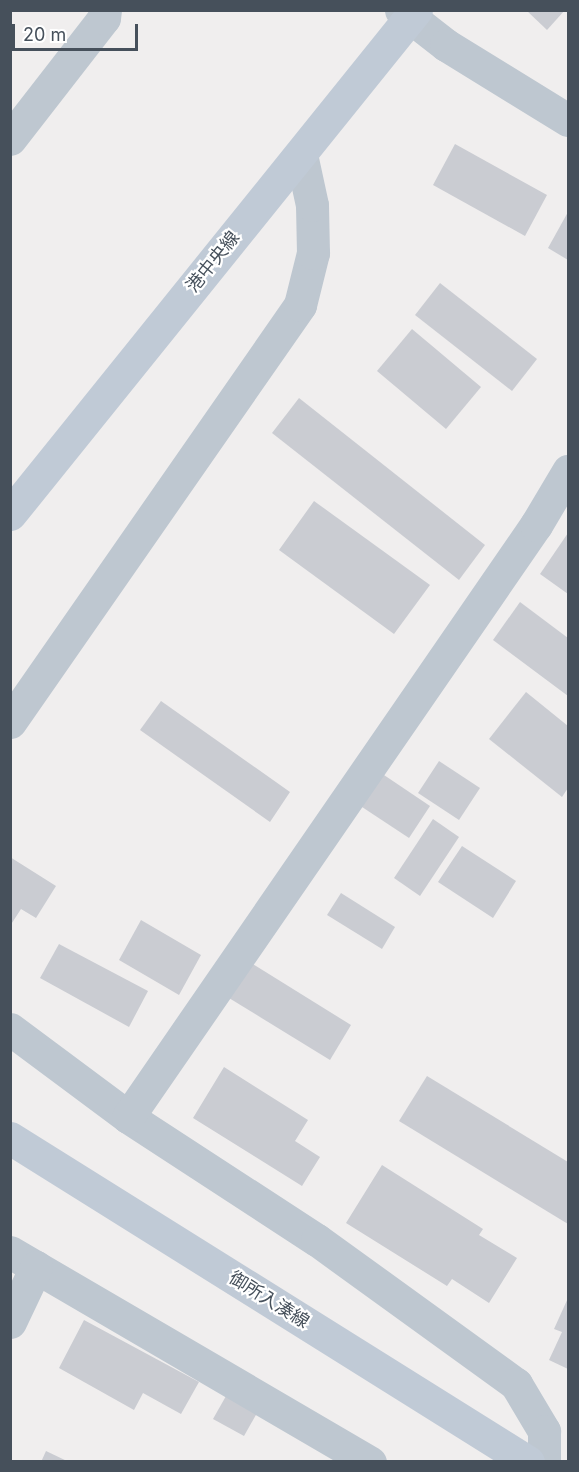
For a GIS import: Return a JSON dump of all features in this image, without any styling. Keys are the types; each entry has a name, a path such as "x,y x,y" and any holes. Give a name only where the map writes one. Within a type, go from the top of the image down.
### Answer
{"street":[{"path":"10,139 104,18 105,10"},
{"path":"409,13 446,45 568,120"},
{"name":"港中央線","path":"10,514 301,154 409,13"},
{"path":"10,722 300,305 313,253 312,205 301,154"},
{"path":"128,1117 536,525 568,471"},
{"path":"10,1029 128,1117 317,1240 516,1384 544,1431 544,1461"},
{"name":"御所入湊線","path":"10,1138 528,1461"},
{"path":"10,1322 23,1259 370,1461"}],"building":[{"path":"526,10 565,10 547,30"},
{"path":"455,144 547,195 525,236 433,185"},
{"path":"568,212 568,260 548,248"},
{"path":"440,283 537,359 512,391 415,315"},
{"path":"412,329 481,387 446,429 377,371"},
{"path":"299,398 485,545 459,580 272,433"},
{"path":"314,501 430,585 394,634 279,550"},
{"path":"568,533 568,594 540,574"},
{"path":"520,602 568,638 568,696 493,640"},
{"path":"526,692 568,726 568,788 562,797 489,739"},
{"path":"161,701 290,792 270,822 140,730"},
{"path":"439,761 480,788 459,820 418,793"},
{"path":"381,773 430,806 409,838 359,805"},
{"path":"433,819 459,837 420,896 394,878"},
{"path":"462,846 516,881 493,918 438,882"},
{"path":"10,857 56,886 36,918 21,909 10,926"},
{"path":"341,893 395,927 382,949 327,915"},
{"path":"141,920 201,955 179,995 119,960"},
{"path":"59,944 148,991 129,1027 40,978"},
{"path":"251,963 351,1025 330,1060 229,998"},
{"path":"224,1067 308,1120 295,1141 320,1157 302,1186 193,1118"},
{"path":"427,1076 568,1162 568,1224 399,1121"},
{"path":"382,1165 483,1229 479,1235 517,1258 489,1303 452,1279 447,1286 346,1223"},
{"path":"568,1298 568,1369 549,1360 562,1332 554,1329"},
{"path":"84,1320 199,1382 181,1414 143,1393 134,1410 59,1368"},
{"path":"226,1396 257,1413 244,1436 213,1419"},
{"path":"46,1451 69,1462 41,1462"}]}
